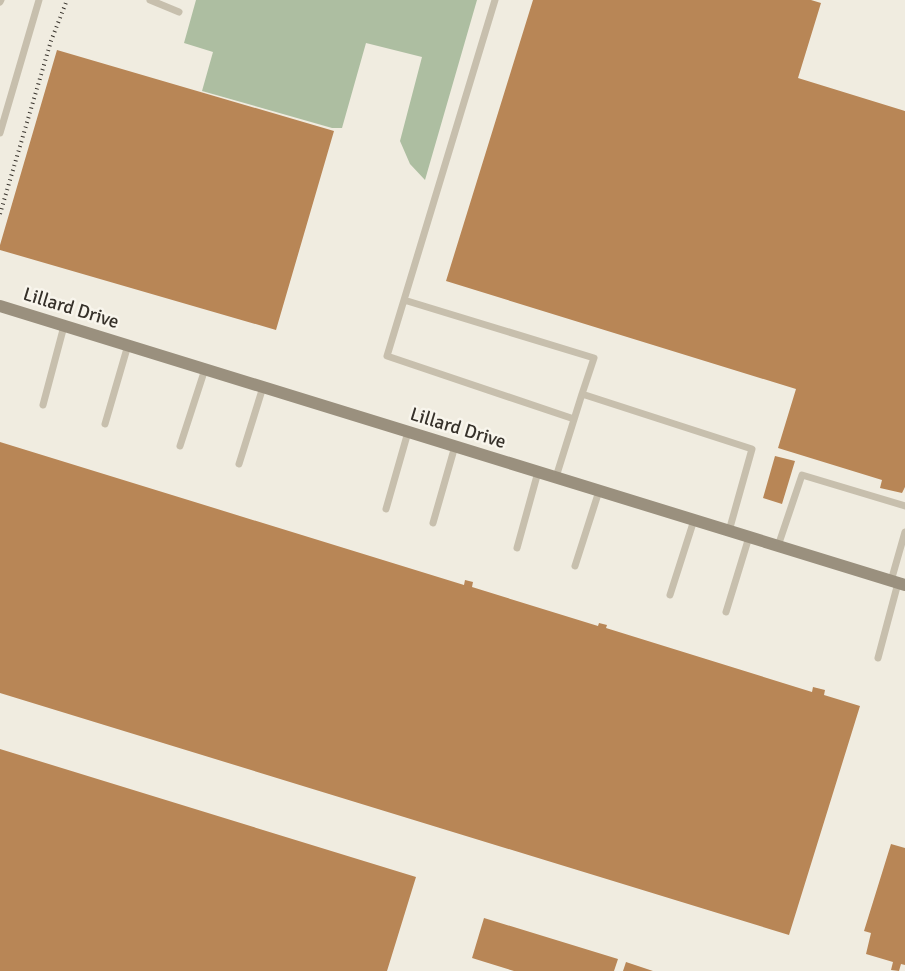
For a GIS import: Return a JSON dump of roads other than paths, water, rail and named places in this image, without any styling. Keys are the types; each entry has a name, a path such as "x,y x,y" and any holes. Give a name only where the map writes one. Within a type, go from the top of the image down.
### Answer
{"street":[{"name":"Lillard Drive","path":"0,306 898,583"}],"lane":[{"path":"0,133 39,0"},
{"path":"150,0 179,12"},
{"path":"494,0 387,356 574,418"},
{"path":"404,300 594,358 556,478"},
{"path":"43,404 64,326"},
{"path":"105,424 128,345"},
{"path":"180,446 205,369"},
{"path":"239,464 263,387"},
{"path":"582,394 752,449 728,531"},
{"path":"386,509 408,432"},
{"path":"433,523 456,446"},
{"path":"517,548 538,472"},
{"path":"778,546 802,475 905,506"},
{"path":"575,566 599,491"},
{"path":"670,595 694,520"},
{"path":"878,658 898,583 905,532"},
{"path":"726,612 749,537"}],"railway":[{"path":"0,214 51,41 67,0"}]}
